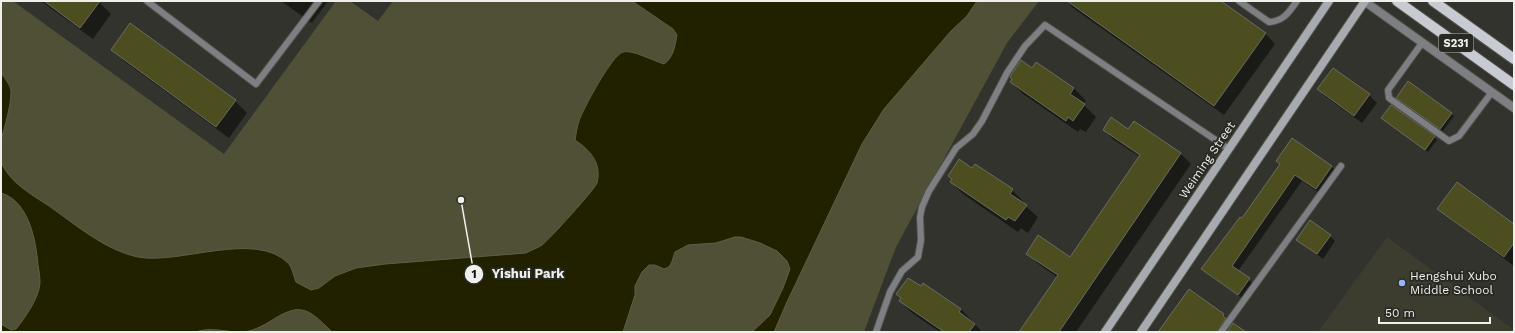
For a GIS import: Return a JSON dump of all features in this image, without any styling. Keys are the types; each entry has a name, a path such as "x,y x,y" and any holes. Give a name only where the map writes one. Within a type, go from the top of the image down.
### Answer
{"main road":[{"name":"S231","path":"1398,1 1514,85"},
{"name":"S231","path":"1433,1 1514,59"}],"street":[{"name":"Weiming Street","path":"1105,332 1329,1"},
{"path":"1141,332 1364,1 1514,108"}],"lane":[{"path":"147,1 256,84 319,1"},
{"path":"1239,1 1269,22 1278,21 1285,17 1297,1"},
{"path":"876,332 890,292 902,271 918,257 921,240 920,217 922,207 929,191 956,148 974,134 982,122 1007,72 1025,46 1045,25 1229,149"},
{"path":"1422,43 1388,90 1389,98 1449,141 1459,136 1492,92"},
{"path":"1221,332 1341,166"}],"shaded area":[{"path":"632,1 977,1 967,16 951,31 884,109 862,144 774,332 752,332 770,315 790,269 787,261 777,251 760,243 741,237 735,237 716,243 688,245 675,252 669,267 664,269 655,265 649,265 642,272 635,286 635,295 623,332 332,332 316,317 303,310 296,310 288,312 250,331 243,332 202,330 196,332 1,332 1,324 11,330 16,329 34,301 40,283 33,234 29,223 18,204 11,197 1,193 1,162 15,182 28,192 102,243 126,254 138,257 155,258 237,249 256,249 274,254 288,263 292,269 296,282 311,290 319,288 335,276 356,268 385,264 526,253 539,247 562,225 597,183 598,169 594,158 575,140 579,121 605,72 618,55 623,52 631,52 664,64 674,51 677,35 673,29"},
{"path":"1,73 9,85 11,97 1,139"},
{"name":"Hengshui Xubo Middle School","path":"1387,237 1514,330 1514,332 1318,332"}],"green space":[{"path":"1,1 13,1 224,154 336,1 350,1 378,21 393,1 1039,1 1007,43 896,247 864,332 1,332"}],"building":[{"path":"44,1 100,1 80,28"},
{"path":"1067,1 1221,1 1266,33 1214,106"},
{"path":"130,23 236,100 216,127 111,50"},
{"path":"1021,60 1032,68 1036,62 1074,88 1070,94 1085,104 1073,121 1068,117 1066,121 1010,82 1012,79 1010,77"},
{"path":"1333,68 1370,94 1354,116 1317,89"},
{"path":"1408,81 1452,113 1440,129 1396,98"},
{"path":"1391,105 1435,136 1425,150 1381,118"},
{"path":"1111,117 1128,129 1134,121 1181,153 1059,332 1019,332 1058,275 1026,254 1038,235 1070,257 1140,155 1103,130"},
{"path":"1292,138 1332,166 1316,189 1295,175 1232,266 1250,278 1238,295 1201,269 1240,217 1242,218 1280,164 1276,161"},
{"path":"959,159 972,168 975,164 1013,189 1010,194 1027,205 1015,221 1008,217 1006,220 950,182 952,179 948,176"},
{"path":"1457,182 1514,224 1514,243 1504,257 1437,209"},
{"path":"1310,220 1331,235 1317,254 1296,240"},
{"path":"908,278 921,286 923,283 961,309 959,312 975,324 969,332 944,332 899,301 901,298 896,294"},
{"path":"1189,289 1224,314 1223,316 1226,318 1217,332 1158,332"},
{"path":"1233,323 1246,332 1227,332"}],"place":[{"name":"Yishui Park","path":"461,200"},
{"name":"Hengshui Xubo Middle School","path":"1402,283"}]}
